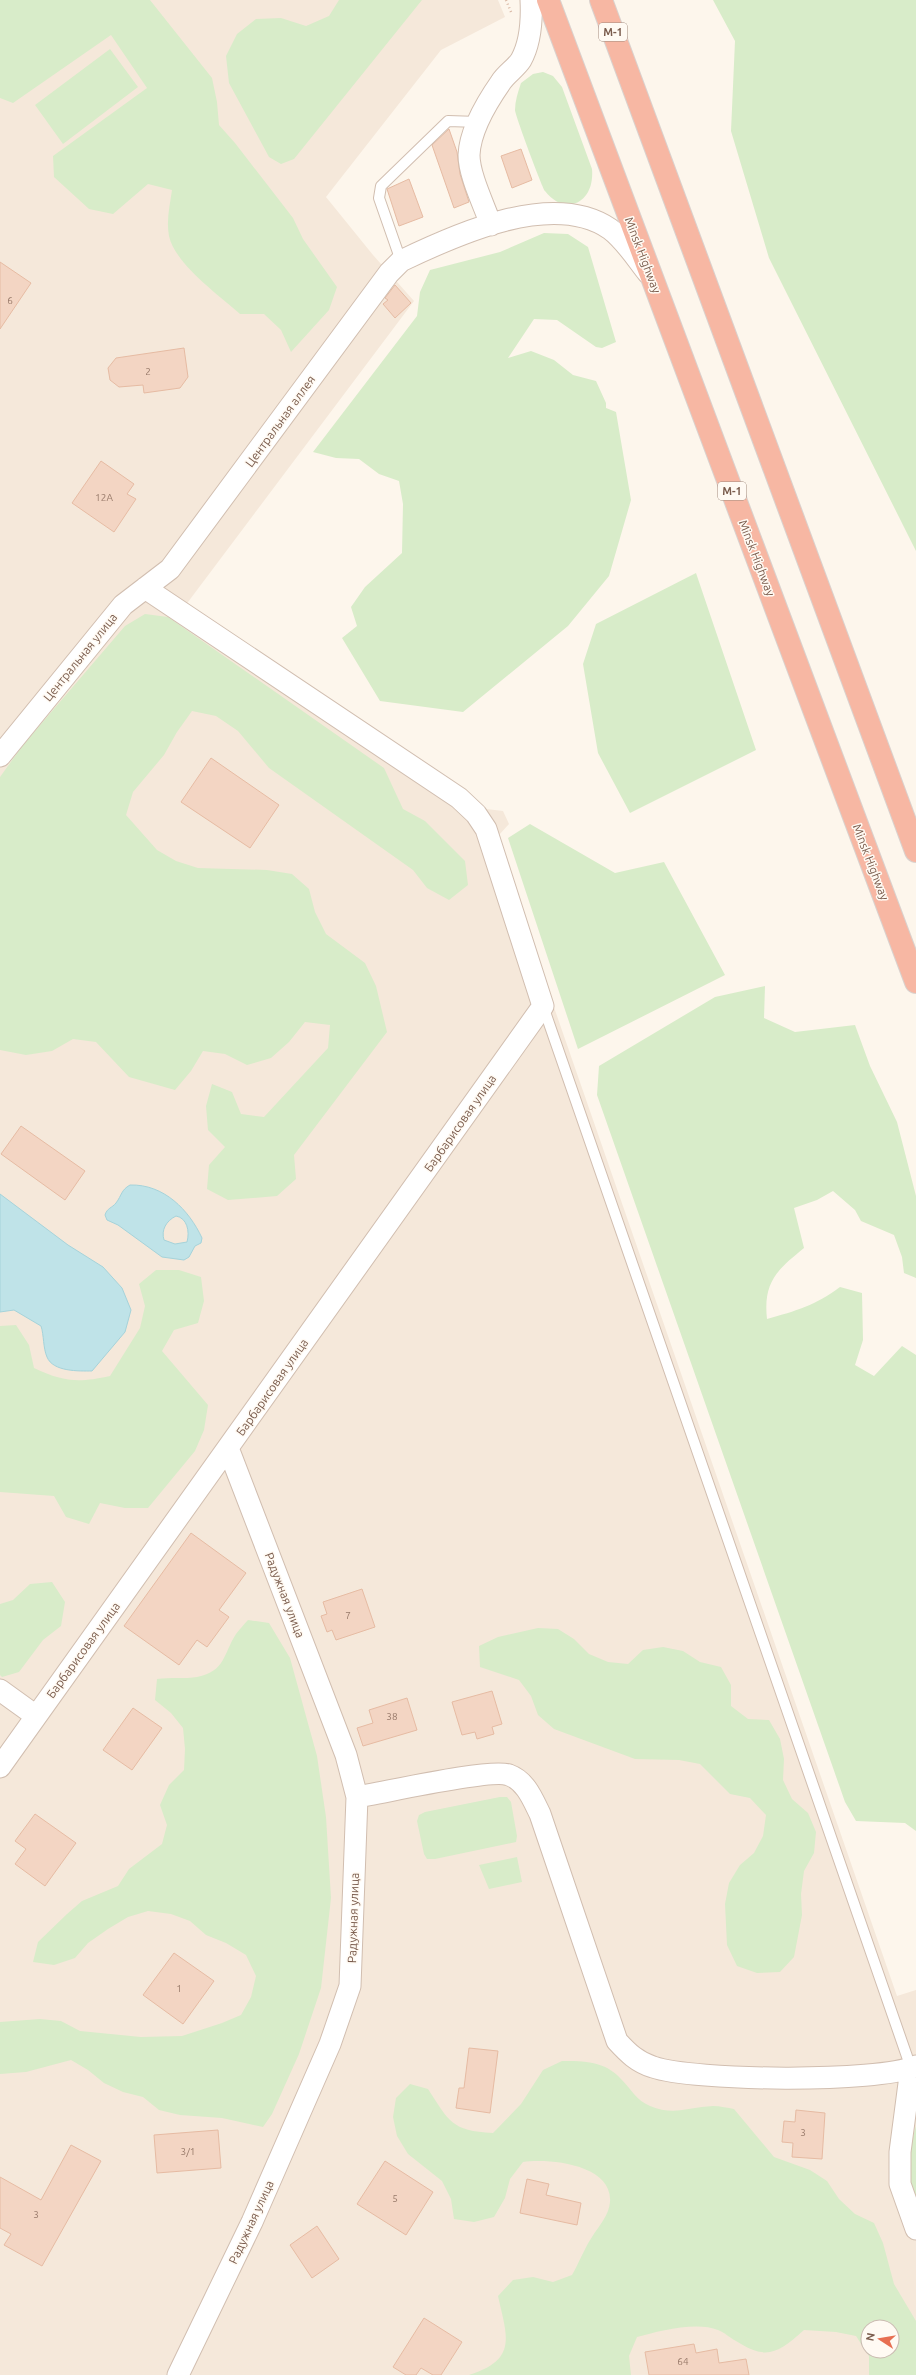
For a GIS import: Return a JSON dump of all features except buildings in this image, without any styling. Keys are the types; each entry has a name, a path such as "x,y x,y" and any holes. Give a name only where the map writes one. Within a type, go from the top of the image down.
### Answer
{"highway":[{"name":"Minsk Highway","path":"548,0 916,982"},
{"name":"М-1","path":"601,0 916,851"}],"street":[{"path":"491,224 470,166 471,142 478,122 501,82 520,61 526,49 532,17 531,0"},
{"path":"395,267 491,224 549,212 577,214 610,229 622,240 653,280"},
{"name":"Центральная аллея","path":"170,569 395,267"},
{"name":"Центральная улица","path":"4,743 123,604 170,569"},
{"path":"146,588 459,798 476,814 486,829 543,1006"},
{"name":"Барбарисовая улица","path":"0,1767 543,1006"},
{"name":"Радужная улица","path":"178,2375 252,2222 324,2058 350,1986 357,1797 346,1755 228,1448"},
{"path":"0,1690 36,1716"},
{"path":"357,1797 483,1775 508,1774 526,1787 540,1814 617,2040 631,2057 653,2067 684,2073 765,2077 868,2076 914,2067 900,2152 900,2184 916,2229"}],"lane":[{"path":"395,267 379,198 381,186 448,121 478,122"},
{"path":"543,1006 914,2067"}],"shaded area":[{"path":"0,0 498,0 505,17 441,50 326,197 373,255 414,301 185,606 478,808 503,811 509,824 499,835 497,843 897,1996 916,1990 916,2131 912,2136 916,2156 916,2375 0,2375"}],"green space":[{"path":"0,0 150,0 212,78 217,102 219,125 235,143 293,218 303,239 337,287 329,310 291,352 281,330 264,314 240,314 199,278 180,257 173,247 168,230 172,190 148,184 113,214 89,209 54,177 53,156 147,88 111,35 13,103 0,98"},
{"path":"339,0 422,0 294,159 281,164 269,157 229,83 226,56 237,34 256,19 281,18 306,26 329,16"},
{"path":"713,0 916,0 916,551 769,258 731,131 735,41"},
{"path":"110,49 138,87 63,144 35,105"},
{"path":"543,72 553,76 562,87 592,169 592,181 584,198 569,204 561,203 553,199 545,191 515,110 521,83 533,74"},
{"path":"544,233 568,234 588,247 616,342 602,348 596,347 557,320 534,319 508,358 531,351 554,360 573,375 596,381 606,403 606,408 616,412 631,500 609,576 568,626 463,712 380,701 342,638 357,626 351,607 365,587 402,553 403,504 399,481 379,474 359,459 336,458 313,452 417,316 420,292 430,270 500,252"},
{"path":"696,573 756,750 630,813 598,753 583,664 596,624"},
{"path":"145,614 168,617 384,768 403,809 425,821 465,861 468,885 449,900 427,888 413,870 269,768 238,731 216,716 192,711 177,732 164,755 133,792 126,815 157,850 176,861 198,868 267,870 292,874 309,889 315,912 326,934 365,963 376,986 387,1032 294,1155 296,1179 277,1196 228,1200 207,1189 209,1165 225,1147 208,1130 206,1106 212,1084 232,1092 241,1114 264,1117 328,1048 330,1025 305,1022 289,1042 271,1058 247,1065 225,1054 203,1051 191,1071 175,1090 129,1077 96,1042 73,1039 52,1051 26,1055 0,1050 0,777 23,745 125,626"},
{"path":"530,824 615,873 664,862 725,975 578,1049 508,838"},
{"path":"765,986 764,1018 795,1032 855,1025 870,1066 897,1122 916,1196 916,1278 904,1273 902,1257 894,1235 861,1221 855,1210 833,1191 817,1200 794,1208 804,1248 779,1270 770,1286 766,1306 767,1319 805,1307 840,1287 862,1293 863,1340 855,1365 874,1376 902,1346 916,1355 916,1831 905,1823 856,1821 845,1802 597,1095 599,1066 715,997"},
{"path":"156,1270 179,1270 201,1277 204,1301 198,1323 174,1330 162,1351 208,1405 204,1430 195,1451 148,1508 125,1508 100,1503 89,1524 66,1517 54,1496 0,1492 0,1326 16,1325 29,1345 34,1368 45,1373 71,1380 89,1380 110,1376 140,1328 145,1306 139,1284"},
{"path":"52,1582 65,1602 61,1626 43,1640 19,1672 2,1677 0,1675 0,1604 13,1600 30,1584"},
{"path":"248,1620 269,1623 290,1658 317,1756 326,1817 331,1898 321,1988 299,2054 272,2114 263,2127 222,2118 180,2115 159,2110 143,2097 123,2092 104,2083 88,2070 71,2060 26,2072 0,2074 0,2022 40,2019 61,2021 80,2031 141,2037 182,2036 241,2015 251,1997 256,1976 246,1955 226,1943 206,1935 190,1921 171,1914 148,1911 128,1917 88,1943 75,1958 54,1965 33,1962 38,1942 67,1914 82,1901 118,1886 129,1869 162,1844 167,1825 160,1805 169,1785 184,1770 185,1749 183,1728 171,1713 155,1700 157,1679 197,1677 214,1671 222,1661 236,1634"},
{"path":"538,1628 558,1629 574,1639 589,1654 608,1662 628,1664 643,1650 663,1647 683,1651 700,1662 721,1667 731,1685 731,1706 748,1719 769,1720 780,1739 784,1759 783,1780 792,1799 808,1813 816,1832 814,1853 804,1871 801,1894 802,1915 794,1957 780,1972 757,1973 737,1966 727,1945 725,1904 729,1883 740,1865 754,1853 763,1836 766,1815 750,1798 730,1794 700,1764 679,1760 635,1759 554,1729 538,1715 531,1696 519,1680 480,1667 479,1646 498,1637"},
{"path":"500,1797 507,1797 511,1802 517,1836 516,1842 435,1859 427,1859 424,1854 417,1821 419,1815 425,1812"},
{"path":"517,1857 522,1882 489,1889 479,1865"},
{"path":"562,2061 578,2061 601,2065 615,2073 641,2101 659,2109 674,2111 713,2106 734,2109 774,2157 810,2170 827,2181 839,2199 855,2214 874,2223 883,2243 894,2284 916,2321 916,2375 869,2375 869,2359 900,2359 900,2319 860,2319 860,2342 856,2336 836,2332 804,2330 787,2344 772,2352 756,2351 722,2332 709,2327 699,2326 656,2332 637,2337 629,2356 631,2375 469,2375 485,2369 495,2362 502,2354 506,2335 498,2296 513,2280 533,2277 553,2282 572,2275 589,2242 608,2211 610,2202 608,2189 601,2179 577,2166 548,2161 523,2162 510,2179 505,2198 494,2217 474,2222 454,2219 451,2199 442,2181 408,2154 397,2136 393,2117 396,2098 410,2084 428,2089 441,2109 460,2127 479,2132 493,2133 521,2104 543,2070"},
{"path":"916,2126 916,2208 911,2188 910,2156"}],"water":[{"path":"130,1185 154,1189 174,1201 190,1218 202,1238 201,1243 195,1246 189,1257 184,1260 162,1257 118,1225 107,1220 105,1215 108,1209 116,1203","holes":["176,1216 183,1219 188,1229 187,1242 175,1244 164,1240 163,1233 167,1223"]},
{"path":"0,1194 68,1245 103,1267 122,1288 131,1310 125,1332 92,1371 67,1370 55,1366 47,1357 41,1326 14,1310 0,1312"}]}
